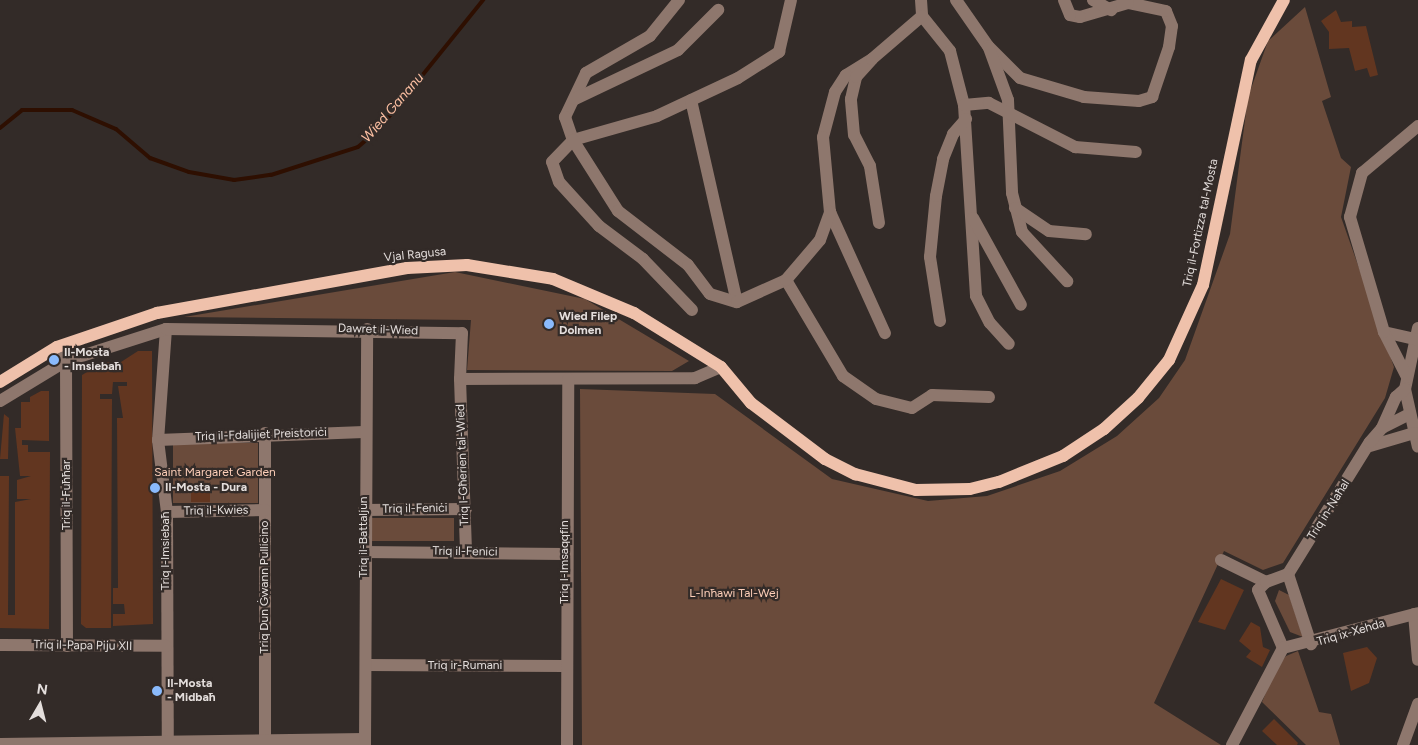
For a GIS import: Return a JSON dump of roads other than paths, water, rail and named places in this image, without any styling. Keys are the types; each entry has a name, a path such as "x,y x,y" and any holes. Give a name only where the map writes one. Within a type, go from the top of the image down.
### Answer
{"main road":[{"name":"Triq il-Fortizza tal-Mosta","path":"798,441 825,459 884,483 916,490 970,489 1029,472 1063,456 1122,414 1169,360 1194,310 1210,259 1243,86 1262,35 1284,0"},
{"name":"Vjal Ragusa","path":"0,382 57,347 92,332 180,308 407,268 467,265 526,272 579,287 634,313 721,367 751,403 798,441"}],"street":[{"path":"679,0 650,36 586,73 565,117 573,140 618,211 688,265 710,294 737,302 786,280 820,240 830,212"},
{"path":"692,310 643,259 598,226 559,182 552,162 573,140 657,116 738,78 779,52 791,0"},
{"path":"921,0 922,16 950,50 964,105 973,218 976,296 1008,344"},
{"path":"956,0 988,46 1020,78 1039,86 1084,97 1139,102 1152,96 1158,84 1172,26 1166,11 1157,6 1128,3 1111,10 1080,17 1070,15 1064,0"},
{"path":"1093,0 1111,10"},
{"path":"575,99 678,50 718,10"},
{"path":"879,223 870,166 854,135 851,99 856,77 872,59 922,16"},
{"path":"988,46 1008,111 1015,208 1022,232 1067,281"},
{"path":"872,59 846,75 826,119 824,137 830,212 885,332"},
{"path":"691,100 737,302"},
{"path":"964,105 989,103 1008,111 1075,147 1136,152"},
{"path":"940,321 930,257 936,196 943,159 953,134 966,119"},
{"path":"1406,383 1384,332 1350,217 1362,173 1418,126"},
{"path":"1015,208 1049,232 1086,234"},
{"path":"973,218 1021,305"},
{"path":"786,280 844,376 876,399 912,408 932,395 989,397"},
{"name":"Dawret il-Wied","path":"0,400 66,361 166,329 367,329 462,333 460,379"},
{"name":"Triq l-Imsiebaħ","path":"166,329 158,440 167,512 166,646 168,744"},
{"name":"Triq il-Battaljun","path":"365,742 364,432 367,329"},
{"path":"1384,332 1416,334 1406,383 1408,415 1418,447"},
{"path":"57,347 66,361"},
{"name":"Triq il-Fuħħar","path":"66,361 68,646"},
{"path":"460,379 695,378 721,367"},
{"name":"Triq l-Għerien tal-Wied","path":"460,379 466,551"},
{"name":"Triq l-Imsaqqfin","path":"568,379 565,554 565,666 568,745"},
{"name":"Triq in-Naħal","path":"1288,574 1382,428 1396,397 1406,383"},
{"name":"Triq in-Naħal","path":"1382,428 1408,415"},
{"name":"Triq il-Fdalijiet Preistoriċi","path":"158,440 265,433 364,432"},
{"name":"Triq Dun Ġwann Pullicino","path":"265,433 265,740"},
{"path":"1370,446 1414,433"},
{"name":"Triq il-Feniċi","path":"364,510 466,509"},
{"name":"Triq il-Kwies","path":"167,512 265,510"},
{"name":"Triq il-Fenici","path":"364,552 466,551 565,554"},
{"path":"1221,560 1266,582"},
{"path":"1232,745 1283,648 1258,590 1266,582 1288,574 1311,644"},
{"path":"1416,614 1418,660"},
{"name":"Triq ix-Xehda","path":"1283,648 1311,644 1416,614"},
{"name":"Triq il-Papa Piju XII","path":"0,645 166,646"},
{"name":"Triq ir-Rumani","path":"366,665 565,666"},
{"path":"1403,745 1418,704"},
{"path":"0,744 182,744 265,740 291,743 365,742"}],"waterway":[{"name":"Wied Gananu","path":"0,128 22,110 72,110 116,129 150,158 189,172 234,180 271,175 358,147 379,129 483,0"}],"place":[{"name":"Wied Filep Dolmen","path":"549,324"},
{"name":"Il-Mosta - Imsiebaħ","path":"54,360"},
{"name":"Il-Mosta - Dura","path":"155,488"},
{"name":"Il-Mosta - Midbaħ","path":"157,691"}],"park label":[{"name":"Saint Margaret Garden","path":"215,473"},
{"name":"L-Inħawi Tal-Wej","path":"734,594"}]}
